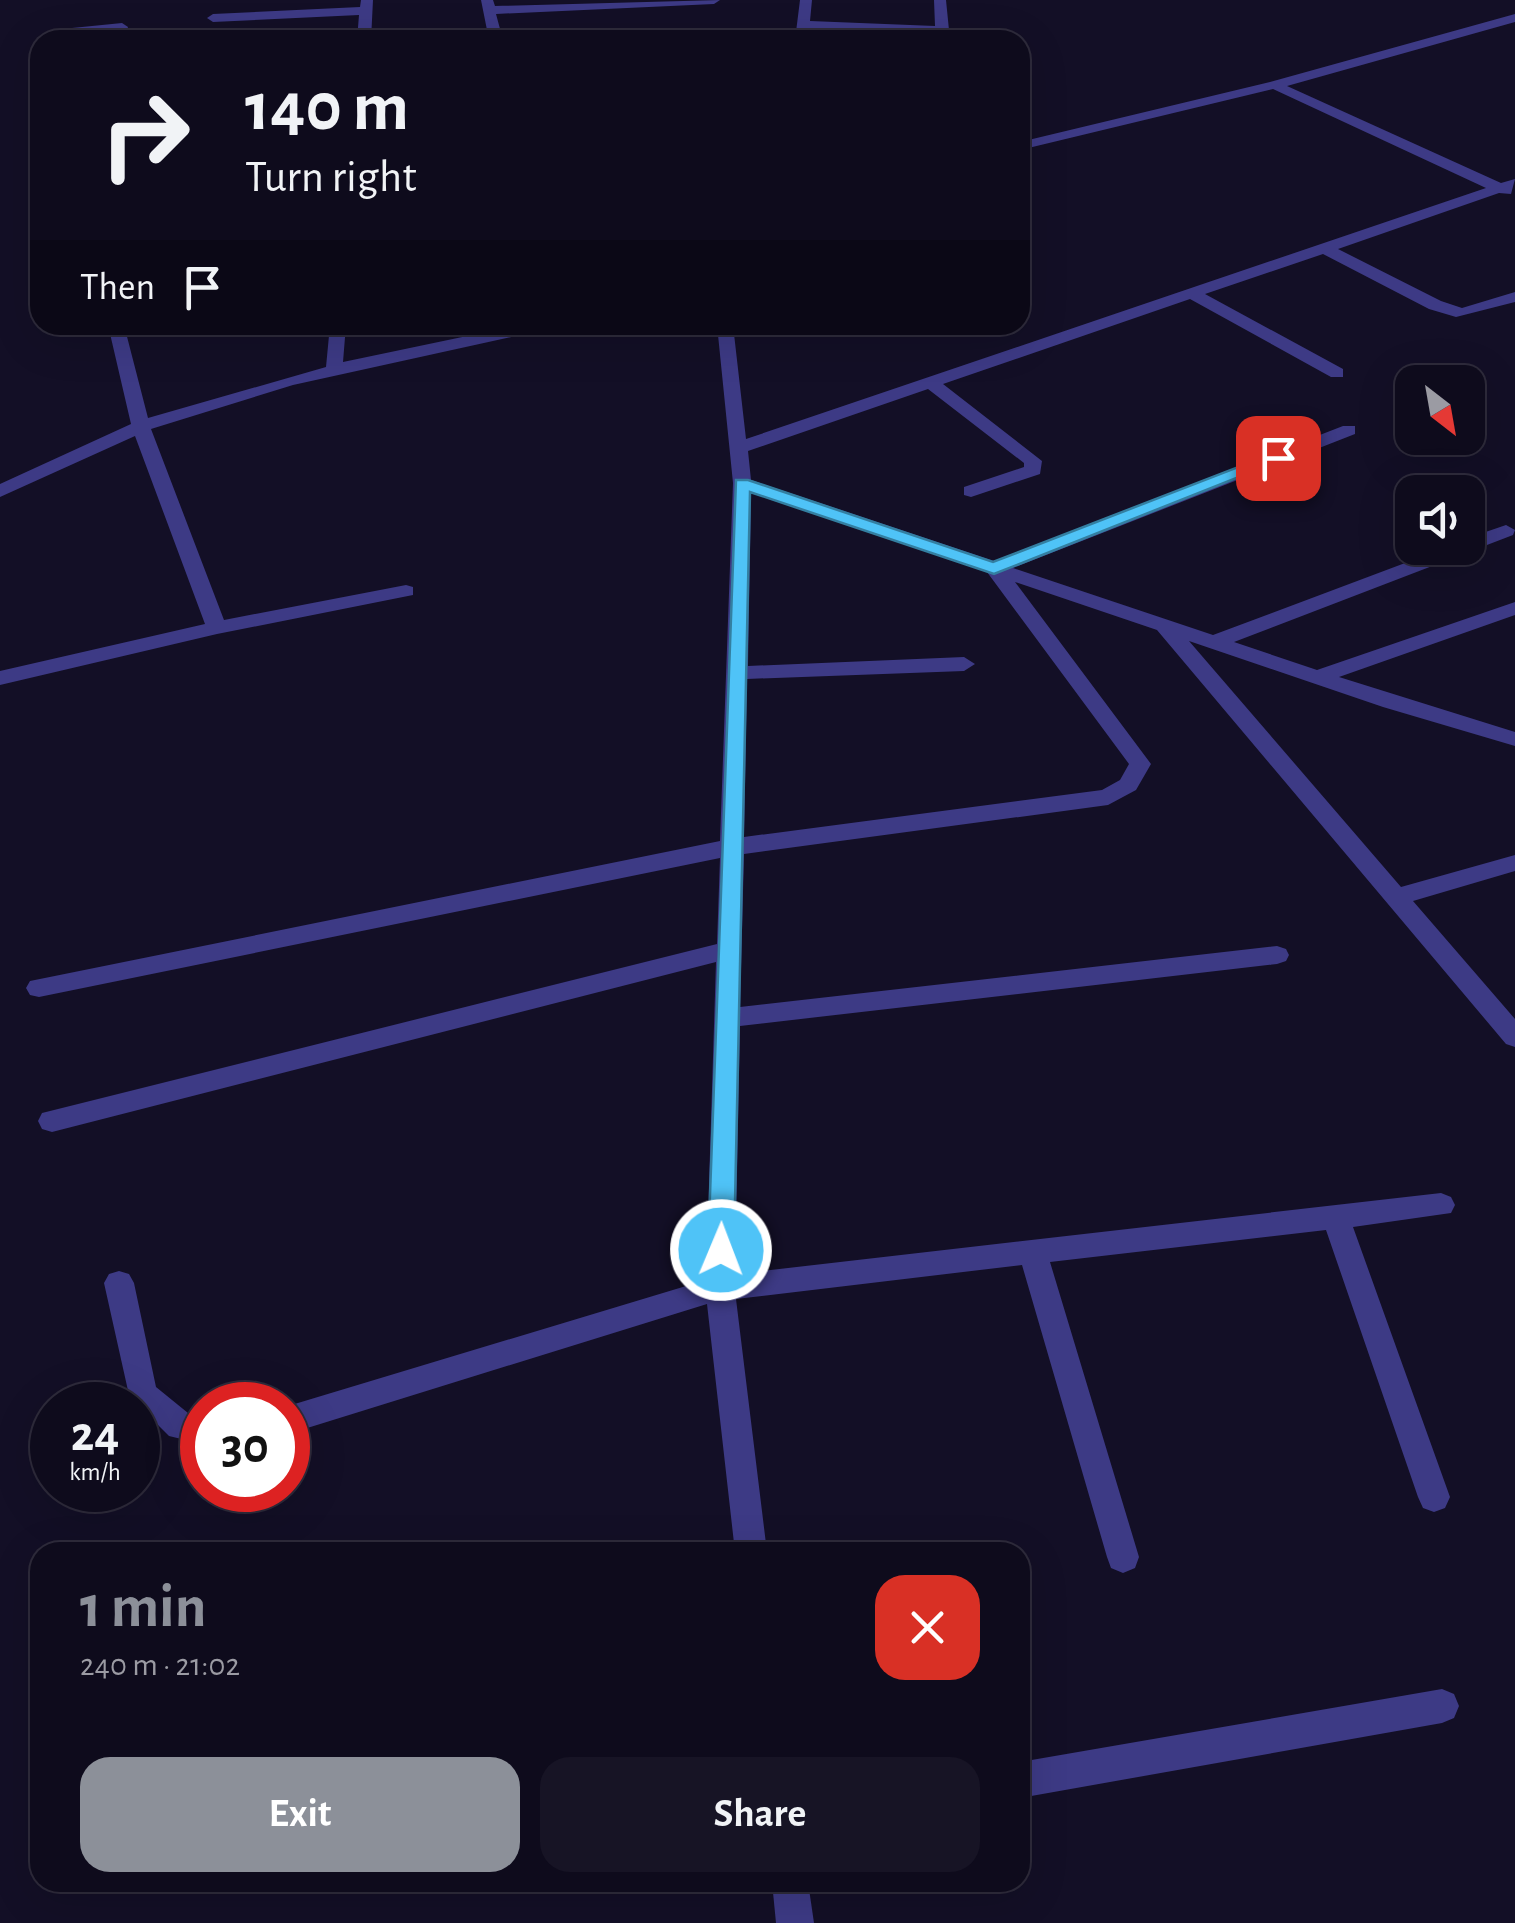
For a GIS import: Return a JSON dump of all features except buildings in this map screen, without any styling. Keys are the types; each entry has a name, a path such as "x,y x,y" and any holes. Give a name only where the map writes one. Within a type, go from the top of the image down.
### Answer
{"street":[{"path":"494,30 488,5 714,0"},
{"path":"803,30 806,0"},
{"path":"940,0 942,30"},
{"path":"214,18 367,6"},
{"path":"1030,144 1274,85 1515,18"},
{"path":"92,30 122,27"},
{"path":"1274,85 1510,189"},
{"path":"738,448 1510,189"},
{"path":"1326,249 1435,305 1462,313 1515,297"},
{"path":"1194,294 1337,374"},
{"path":"118,335 141,427 217,628"},
{"path":"334,372 337,335"},
{"path":"442,335 442,346"},
{"path":"0,490 141,427 334,372 495,335"},
{"path":"726,335 742,484 720,1288 751,1542"},
{"path":"932,383 1033,462 1033,470 971,491"},
{"path":"994,568 1349,430"},
{"path":"742,484 1318,678 1515,739"},
{"path":"1485,539 1506,531"},
{"path":"1214,642 1415,565"},
{"path":"40,988 732,847 1108,797 1128,785 1140,764 994,568"},
{"path":"0,678 217,628 406,592"},
{"path":"1318,678 1515,608"},
{"path":"1164,625 1515,1036"},
{"path":"737,673 964,664"},
{"path":"1396,897 1515,863"},
{"path":"52,1121 729,950"},
{"path":"727,1018 1278,955"},
{"path":"310,1413 720,1288 1440,1205"},
{"path":"1336,1218 1434,1497"},
{"path":"1033,1252 1123,1557"},
{"path":"119,1283 142,1394 180,1426"},
{"path":"1030,1778 1442,1706"},
{"path":"791,1892 795,1923"}],"route":[{"path":"721,1250 742,484 994,568 1278,458"}]}
